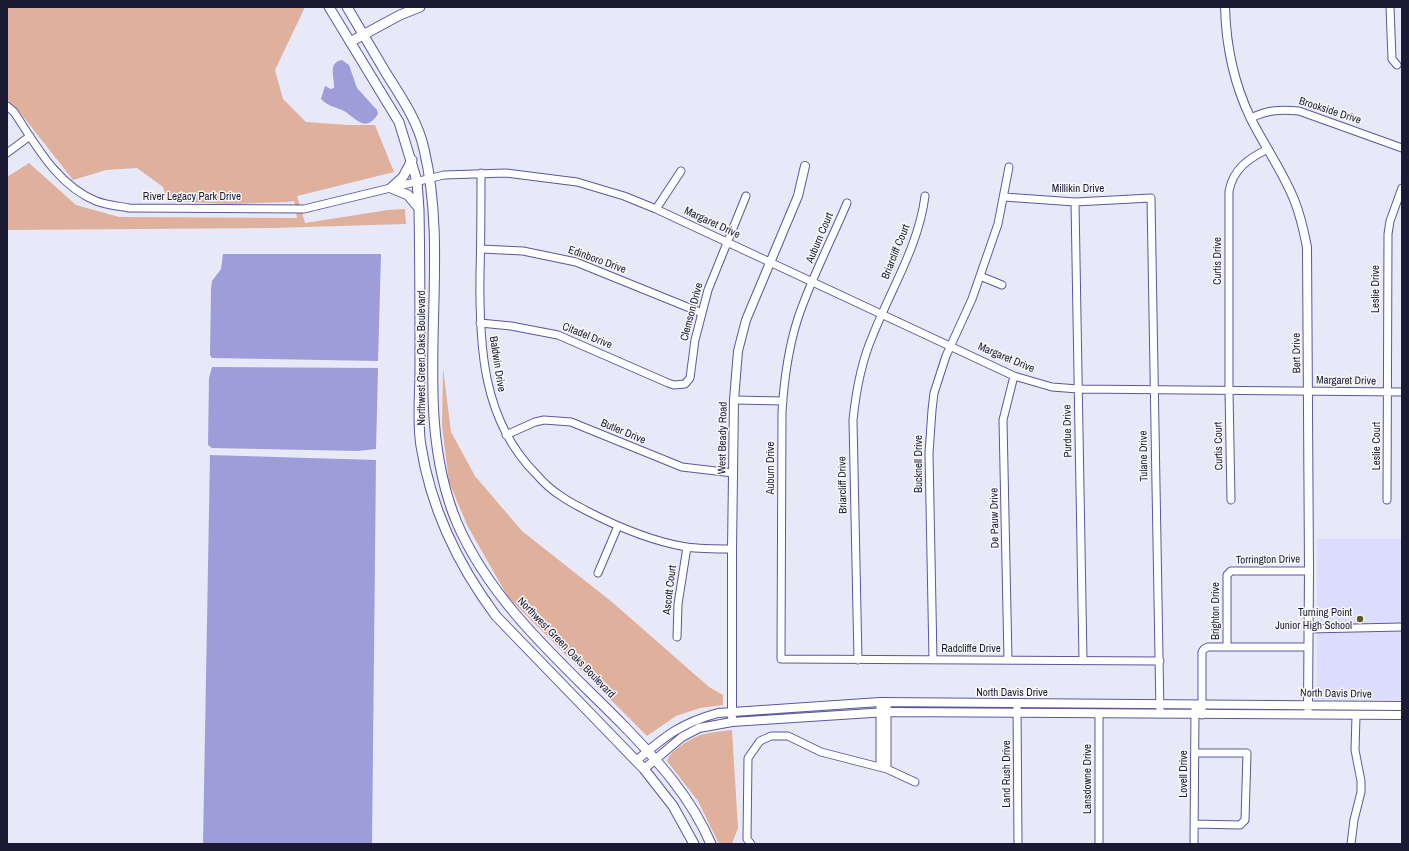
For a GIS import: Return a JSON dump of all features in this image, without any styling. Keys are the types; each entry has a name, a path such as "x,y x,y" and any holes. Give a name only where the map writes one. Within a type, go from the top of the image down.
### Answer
{"main road":[{"name":"Northwest Green Oaks Boulevard","path":"329,7 399,122 412,160 419,210 421,445 430,487 443,527 456,557 471,582 496,616 644,769 673,806 694,844"},
{"name":"Northwest Green Oaks Boulevard","path":"347,7 415,121 424,146 430,178 434,215 434,422 442,478 458,524 478,563 505,603 656,759 694,811 710,844"},
{"path":"350,42 400,15 420,7"},
{"path":"412,160 403,177 391,188 408,195 419,210"}],"street":[{"name":"Bert Drive","path":"1225,7 1229,47 1235,74 1251,118 1295,201 1307,246 1309,391 1308,715"},
{"path":"1390,7 1392,59 1397,65"},
{"name":"River Legacy Park Drive","path":"7,106 14,112 56,173 74,189 96,201 129,208 304,209 416,181"},
{"name":"Brookside Drive","path":"1251,118 1265,112 1282,109 1299,111 1402,148"},
{"path":"7,153 30,136"},
{"name":"Curtis Drive","path":"1229,391 1230,183 1241,166 1249,159 1268,149"},
{"name":"West Beady Road","path":"732,722 734,400 738,351 746,320 798,196 805,166"},
{"name":"Bucknell Drive","path":"933,660 930,431 934,393 946,356 972,299 998,224 1009,167"},
{"path":"656,209 681,171"},
{"name":"Baldwin Drive","path":"481,173 480,324 487,387 506,435 527,465 551,489 566,499 618,526 642,536 687,547 732,549"},
{"name":"Margaret Drive","path":"416,181 444,175 506,173 576,182 624,196 728,242 1014,376 1052,387 1078,389 1402,392"},
{"name":"Leslie Drive","path":"1388,392 1388,234 1390,221 1402,188"},
{"name":"Clemson Drive","path":"682,385 685,384 690,378 695,340 708,290 746,196"},
{"name":"Briarcliff Court","path":"882,314 918,228 925,196"},
{"name":"Millikin Drive","path":"1004,197 1076,202 1151,198"},
{"name":"Tulane Drive","path":"1151,198 1160,714"},
{"name":"Purdue Drive","path":"1076,202 1083,661"},
{"name":"Auburn Court","path":"813,282 848,203"},
{"name":"Edinboro Drive","path":"481,249 523,251 576,262 702,313"},
{"path":"980,276 1002,285"},
{"name":"Auburn Drive","path":"782,659 783,401 789,353 798,318 813,282"},
{"name":"Briarcliff Drive","path":"858,660 853,420 857,387 863,361 882,314"},
{"name":"Citadel Drive","path":"480,324 511,326 558,334 668,383 682,385"},
{"name":"De Pauw Drive","path":"1008,660 1004,420 1014,376"},
{"name":"Curtis Court","path":"1229,391 1231,500"},
{"name":"Leslie Court","path":"1388,392 1388,500"},
{"path":"734,400 783,401"},
{"name":"Butler Drive","path":"506,435 535,422 544,420 571,422 682,467 733,473"},
{"path":"598,573 618,526"},
{"name":"Ascott Court","path":"677,637 678,604 687,547"},
{"name":"Torrington Drive","path":"1228,575 1231,571 1237,570 1309,571"},
{"name":"Brighton Drive","path":"1227,647 1228,575"},
{"path":"1308,629 1402,627"},
{"name":"Lovell Drive","path":"1194,844 1195,753 1198,704 1204,649 1208,647 1227,647"},
{"path":"1227,647 1308,647"},
{"name":"Radcliffe Drive","path":"782,659 1160,661"},
{"path":"883,702 883,768"},
{"name":"North Davis Drive","path":"636,761 677,728 696,719 718,713 883,702 1017,704 1308,704 1402,706"},
{"name":"Land Rush Drive","path":"1017,704 1018,844"},
{"name":"North Davis Drive","path":"644,769 682,737 699,728 732,722 883,712 1356,716 1402,715"},
{"name":"Lansdowne Drive","path":"1099,714 1099,844"},
{"path":"1351,844 1354,820 1362,792 1362,781 1355,750 1356,716"},
{"path":"749,842 748,758 760,741 771,736 788,736 821,752 883,768 916,782"},
{"path":"1194,824 1240,825 1245,820 1247,753 1195,753"}],"shaded area":[{"path":"7,7 305,7 275,70 283,99 306,122 375,125 394,172 297,196 305,223 388,210 405,209 406,224 273,228 7,230 7,177 29,163 76,205 119,217 297,218 294,201 230,204 167,201 163,187 137,168 106,170 73,180 18,110 7,100"},
{"path":"443,368 451,432 475,476 522,531 612,602 709,687 723,695 723,705 700,708 676,716 647,736 508,597 468,527 449,482 442,426"},
{"name":"Turning Point Junior High School","path":"1317,539 1402,539 1402,700 1317,699"},
{"path":"732,730 738,828 732,844 719,844 698,801 667,761 672,753 682,744 700,735"}],"water":[{"path":"342,60 349,65 357,88 377,110 378,114 369,123 361,123 344,111 329,105 321,99 325,86 331,89 334,88 333,67 337,62"},
{"path":"223,254 381,254 378,361 212,358 210,355 211,289 212,281 221,269"},
{"path":"212,367 378,368 376,449 358,451 212,448 208,445 209,378"},
{"path":"210,455 376,460 372,844 203,844"}],"place":[{"name":"Turning Point Junior High School","path":"1360,619"}]}
